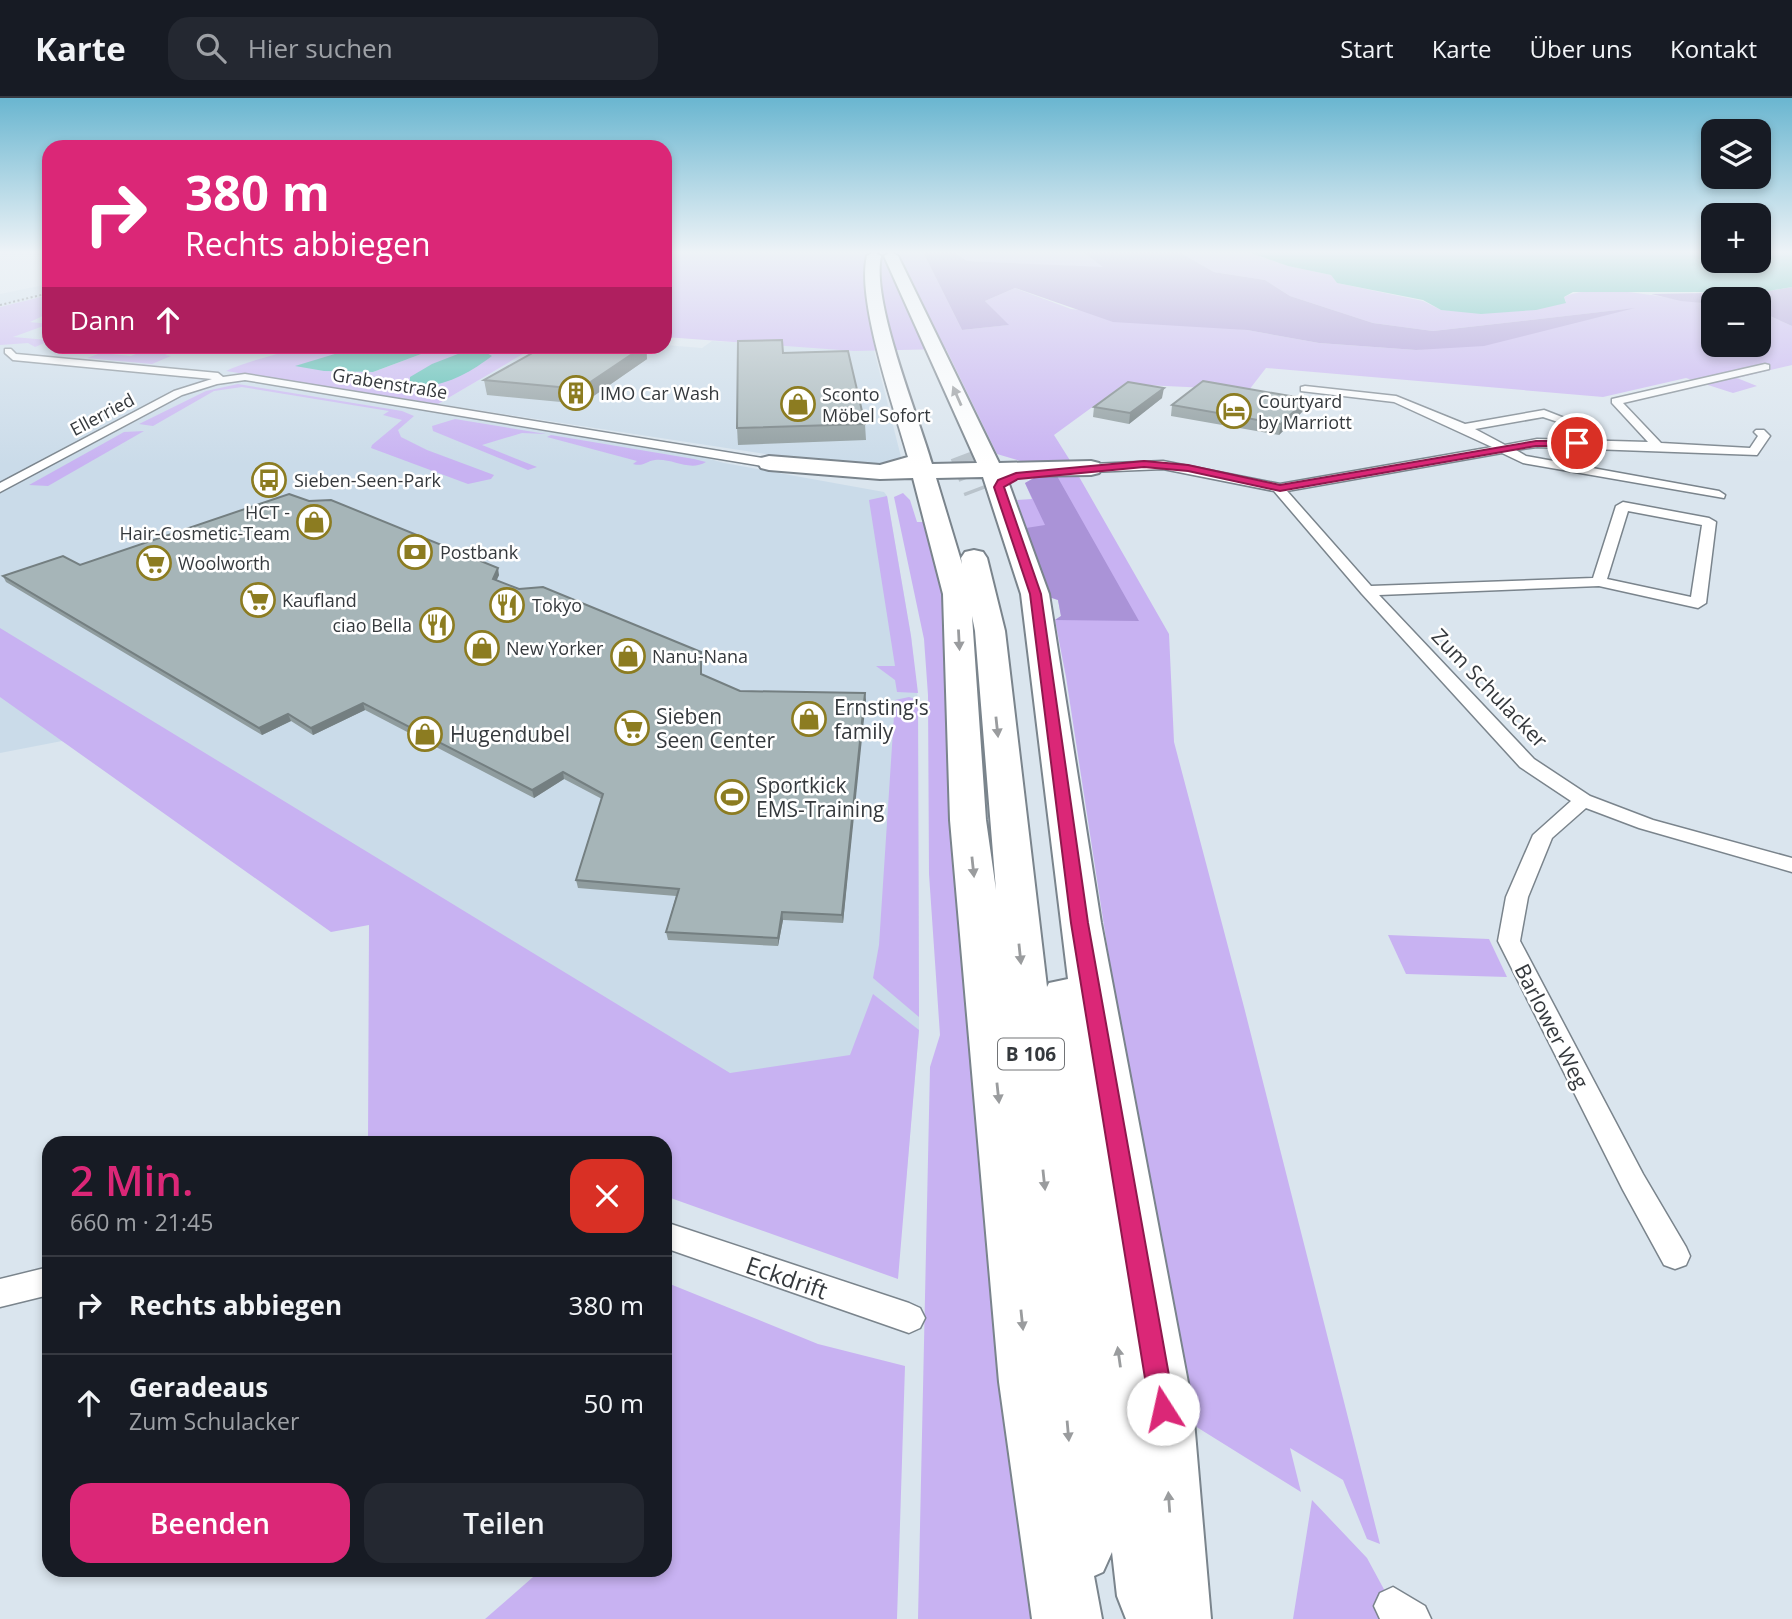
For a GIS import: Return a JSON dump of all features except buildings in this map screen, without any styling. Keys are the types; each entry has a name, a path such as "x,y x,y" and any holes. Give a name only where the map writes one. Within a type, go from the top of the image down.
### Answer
{"highway":[{"path":"880,323 881,330 1035,594 1080,923 1163,1409 1176,1619"},
{"path":"905,323 931,402"},
{"path":"922,323 965,475 957,594 970,834 1029,1382 1067,1619"},
{"path":"769,463 816,474 881,475 904,481 1091,468"},
{"name":"B 106","path":"965,475 971,545 990,631 1086,1619"},
{"name":"B 106","path":"965,475 996,546 1018,630 1041,832 1114,1312 1154,1619"}],"street":[{"name":"Grabenstraße","path":"8,351 13,357 206,374 225,380 245,377 769,463"},
{"path":"1658,446 1616,401 1765,367"},
{"name":"Ellerried","path":"0,488 178,393 225,380"},
{"path":"1713,380 1730,385"},
{"path":"1305,389 1396,399 1464,428 1523,459 1719,494"},
{"path":"1464,428 1544,413 1579,426"},
{"path":"1091,468 1163,465 1280,488 1536,443 1753,452 1764,436 1760,432"},
{"name":"Zum Schulacker","path":"1280,488 1281,493 1367,591 1527,763 1583,800 1646,824 1792,865"},
{"path":"1367,591 1599,582 1698,603 1709,522 1623,506 1599,582"},
{"name":"Barlower Weg","path":"1583,800 1543,835 1517,897 1509,941 1633,1182 1675,1256"},
{"name":"Eckdrift","path":"672,1237 909,1318"},
{"path":"0,1293 42,1284"}],"shaded area":[{"path":"0,323 42,323 42,327 13,337 42,339 42,344 35,347 28,343 0,345"},
{"path":"25,323 42,323 42,354 302,354 242,380 699,456 884,492 887,496 911,636 918,700 919,1030 906,1181 62,741 0,753 0,333"},
{"path":"672,323 958,323 962,330 1008,325 1006,323 1188,323 1319,343 1416,350 1555,323 1701,323 1701,357 1771,357 1771,323 1792,326 1792,365 1737,378 1757,386 1733,393 1686,378 1603,397 1266,368 1249,390 1124,384 1054,435 1071,462 1024,462 997,454 946,349 854,351 672,338"},
{"path":"958,323 1009,325 962,330"},
{"path":"1129,323 1373,323 1433,331 1503,323 1575,323 1484,346 1416,350 1319,343 1247,330"},
{"path":"1373,323 1504,323 1433,331"},
{"path":"712,341 874,350 901,457 879,466 811,461 438,404 523,354 672,354 672,346 702,348"},
{"path":"98,354 171,356 152,364 87,358"},
{"path":"278,354 345,354 324,371 373,372 421,354 523,354 438,404 226,371"},
{"path":"335,354 421,354 373,372 324,371 295,366"},
{"path":"458,354 492,356 464,374 442,383 410,383 410,377 432,364"},
{"path":"238,384 402,411 414,416 398,430 401,437 427,450 494,475 491,479 468,484 371,448 402,420 383,415 389,411 242,387 214,391 153,426 139,424 206,391"},
{"path":"455,419 546,434 522,433 482,445 537,467 528,470 433,431 432,426"},
{"path":"144,431 48,486 29,485 124,432"},
{"path":"551,435 706,462 693,466 655,460 637,465 633,464 637,461 547,437"},
{"path":"1078,475 1169,634 1174,742 1380,1544 1367,1539 1343,1480 1290,1448 1301,1492 1179,1416 1055,620 1061,616 1058,600 1049,597 1017,500 1032,499 1025,483 1034,478"},
{"path":"1057,476 1139,621 1055,620 1061,616 1058,600 1049,597 1026,528 1045,525 1025,483 1034,478"},
{"path":"903,493 910,500 917,522 925,522 943,566 1034,1619 918,1619 930,1067 940,1035 929,874 928,695 924,639 894,497"},
{"path":"887,496 918,693 897,692 895,680 876,666 895,666 869,500"},
{"path":"0,628 730,1073 850,1055 873,994 919,1030 898,1279 672,1198 672,1136 368,1136 369,925 331,932 0,697"},
{"path":"909,697 918,700 919,1017 873,978 879,945 895,700"},
{"path":"1388,935 1489,939 1507,977 1406,974"},
{"path":"672,1285 818,1344 905,1366 897,1619 485,1619 533,1577 672,1577"},
{"path":"1312,1500 1367,1558 1393,1606 1412,1619 1293,1619"}],"tunnel":[{"path":"962,455 976,492"}],"place":[{"name":"IMO Car Wash","path":"576,393"},
{"name":"Sconto Möbel Sofort","path":"798,404"},
{"name":"Courtyard by Marriott","path":"1234,411"},
{"name":"Sieben-Seen-Park","path":"269,480"},
{"name":"HCT - Hair-Cosmetic-Team","path":"314,522"},
{"name":"Postbank","path":"415,552"},
{"name":"Woolworth","path":"154,563"},
{"name":"Kaufland","path":"258,600"},
{"name":"Tokyo","path":"507,605"},
{"name":"ciao Bella","path":"437,625"},
{"name":"New Yorker","path":"482,648"},
{"name":"Nanu-Nana","path":"628,656"},
{"name":"Ernsting's family","path":"809,719"},
{"name":"Sieben Seen Center","path":"632,728"},
{"name":"Hugendubel","path":"425,734"},
{"name":"Sportkick EMS-Training","path":"732,797"}],"route":[{"path":"1163,1409 1080,923 1035,594 999,487 1007,478 1016,476 1144,464 1188,468 1280,488 1536,443 1577,443"}]}
